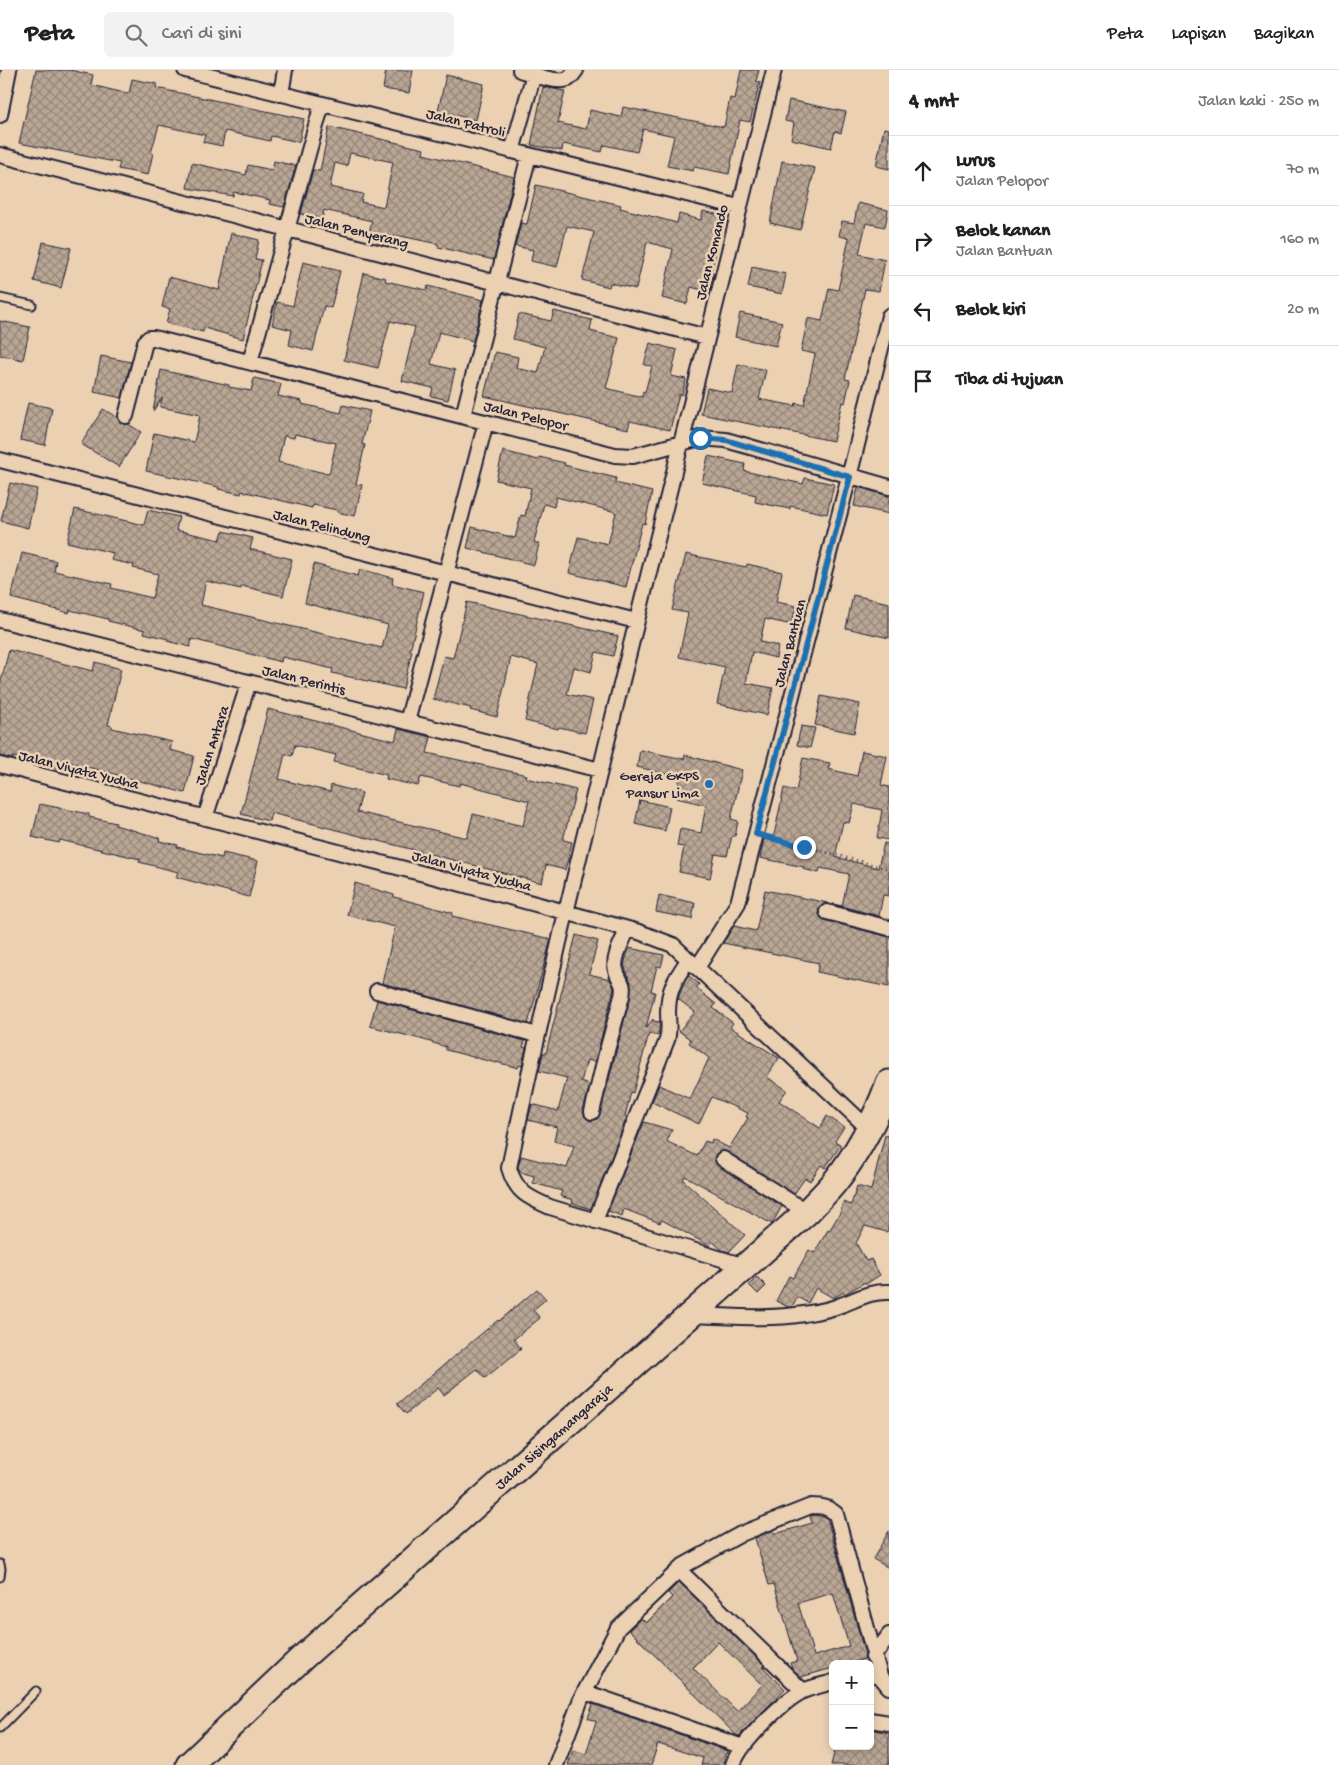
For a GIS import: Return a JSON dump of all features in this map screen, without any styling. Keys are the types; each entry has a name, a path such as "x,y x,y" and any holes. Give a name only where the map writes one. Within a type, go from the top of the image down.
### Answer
{"highway":[{"name":"Jalan Sisingamangaraja","path":"189,1765 302,1658 807,1212 834,1182 869,1128 888,1086"}],"street":[{"path":"0,115 2,94 9,70"},
{"name":"Jalan Patroli","path":"185,70 739,207"},
{"path":"281,94 285,70"},
{"path":"512,150 527,72 559,80 568,79 576,70"},
{"name":"Jalan Komando","path":"680,442 774,70"},
{"path":"250,362 322,104"},
{"name":"Jalan Penyerang","path":"0,155 707,337"},
{"path":"463,416 530,155"},
{"name":"Jalan Bantuan","path":"595,1220 670,1031 668,1009 670,989 693,964 738,903 850,477 889,316"},
{"name":"Jalan Pelopor","path":"126,416 145,342 149,338 154,338 615,455 633,456 700,438 726,440 889,487"},
{"path":"407,722 486,422"},
{"path":"680,442 537,1035 509,1168 513,1182 530,1198 550,1207 745,1266"},
{"name":"Jalan Pelindung","path":"0,460 636,621"},
{"name":"Jalan Perintis","path":"0,620 600,770"},
{"name":"Jalan Antara","path":"205,818 249,682"},
{"name":"Jalan Viyata Yudha","path":"0,765 432,876 628,929 672,945 772,1040 869,1128"},
{"path":"827,912 889,928"},
{"path":"592,1112 624,988 616,972 615,961 628,929"},
{"path":"377,991 537,1035"},
{"path":"723,1159 807,1212"},
{"path":"691,1314 769,1318 804,1314 840,1306 862,1296 878,1292 889,1292"},
{"path":"556,1765 585,1692 618,1628 683,1566 741,1534 811,1506 830,1508 836,1514 873,1657 875,1675 889,1687"},
{"path":"679,1570 803,1691"},
{"path":"873,1657 889,1635"},
{"path":"733,1765 748,1740 785,1704 803,1691 829,1683"},
{"path":"585,1692 743,1747"},
{"path":"874,1721 889,1723"}],"lane":[{"path":"0,298 32,306"},
{"path":"0,1564 0,1577"},
{"path":"0,1728 36,1691"}],"path":[{"path":"756,834 889,869"}],"building":[{"path":"36,70 70,70 93,75 91,85 129,94 132,79 157,84 156,88 304,119 299,142 271,136 270,141 225,131 222,146 203,142 205,135 159,125 151,153 153,153 148,175 118,169 120,163 19,143"},
{"path":"386,70 413,70 409,93 383,89"},
{"path":"741,70 759,70 756,81 760,82 750,122 740,120 729,174 694,167 693,171 667,166 674,136 643,129 637,152 604,145 602,152 563,144 562,151 531,145 543,87 565,91 558,123 586,129 590,110 621,117 623,107 724,127 730,98 735,99"},
{"path":"446,75 484,84 476,120 438,111"},
{"path":"789,100 846,112 841,133 835,131 831,148 791,139 794,123 785,121"},
{"path":"329,127 424,149 423,154 514,177 494,260 438,247 438,244 396,235 395,237 369,232 372,221 324,210 322,219 301,214 313,170 320,171","holes":["350,153 393,162 384,207 361,202 363,194 330,187 335,163 347,166"]},
{"path":"884,128 889,129 889,169 876,166"},
{"path":"274,161 296,166 284,207 269,204 270,200 234,192 233,196 187,188 192,163 246,175 248,165 272,170"},
{"path":"782,161 815,168 800,230 770,223"},
{"path":"536,185 621,205 620,208 677,223 679,214 701,220 703,211 724,216 711,272 714,273 709,292 691,287 687,304 662,298 673,249 647,242 636,289 610,283 609,287 582,280 594,232 567,226 557,267 531,261 533,250 515,246 521,223 527,224"},
{"path":"858,203 888,210 885,227 866,223 859,254 885,260 879,291 865,289 845,379 850,380 845,403 842,402 833,441 701,414 707,388 732,393 738,364 766,370 759,399 795,406 796,403 804,405 815,354 801,351 808,318 822,321 829,288 838,290 849,238 839,236 842,221 854,223"},
{"path":"231,233 259,240 255,259 262,260 243,339 204,328 203,332 166,323 170,309 162,307 169,277 219,290"},
{"path":"43,242 71,248 61,288 34,281"},
{"path":"303,262 340,271 331,308 324,306 313,351 289,345 292,330 272,325 277,302 293,306"},
{"path":"752,267 786,274 782,294 748,287"},
{"path":"364,273 386,278 385,281 427,290 428,286 483,300 473,341 439,332 431,364 455,370 448,400 431,396 433,388 402,381 415,327 390,321 378,368 344,360"},
{"path":"554,311 592,320 590,331 619,338 606,388 642,397 652,366 644,365 650,343 677,350 671,376 686,379 682,395 679,394 670,430 630,421 628,429 484,396 495,352 518,357 516,368 538,373 545,347 513,339 519,314 551,321"},
{"path":"740,313 782,322 776,346 735,337"},
{"path":"0,321 30,327 23,360 0,355"},
{"path":"101,356 131,362 122,398 94,392"},
{"path":"161,370 251,391 254,378 281,384 278,396 302,401 302,404 341,413 343,405 370,411 362,444 365,445 356,484 362,485 355,516 337,512 337,510 313,505 312,508 242,491 241,494 218,489 219,487 146,471 154,433 194,442 200,415 160,407 162,398 153,411","holes":["295,434 336,443 329,474 278,462 284,436 294,438"]},
{"path":"28,403 52,408 45,445 20,440"},
{"path":"103,409 118,418 120,423 128,424 141,432 119,467 81,444"},
{"path":"503,451 538,460 539,457 565,463 564,465 616,478 615,483 652,492 645,524 642,523 626,587 569,573 578,537 608,544 616,512 556,497 554,507 544,504 534,542 539,544 534,565 467,548 472,527 515,538 521,515 525,516 531,488 496,480"},
{"path":"708,456 745,464 744,471 803,484 805,478 834,484 827,514 790,506 790,509 755,502 756,495 702,483"},
{"path":"10,483 37,489 28,528 1,521"},
{"path":"858,487 889,496 889,514 854,506"},
{"path":"75,509 144,525 148,510 179,517 176,530 220,540 223,531 253,538 250,549 292,559 283,596 242,586 241,589 206,581 201,605 382,648 388,625 305,603 314,564 358,576 360,569 393,578 392,584 424,592 403,689 332,673 333,669 282,657 281,662 192,639 190,647 144,633 145,630 108,621 108,619 70,610 69,613 11,598 22,553 56,561 54,571 112,584 111,588 152,598 158,574 133,568 134,565 111,560 113,553 67,542"},
{"path":"686,554 746,567 747,564 782,572 776,602 796,606 792,625 765,619 760,642 778,646 776,658 752,652 746,683 773,688 767,715 717,704 725,667 679,657 688,613 672,610"},
{"path":"853,595 889,603 889,638 846,628"},
{"path":"467,602 618,636 613,656 596,652 591,672 574,667 567,694 593,700 585,733 525,721 538,664 511,657 497,717 470,710 471,708 433,699 444,656 453,658"},
{"path":"9,650 93,671 95,662 121,669 108,725 112,726 112,728 172,742 170,750 194,756 185,793 61,760 59,768 13,757 13,759 0,756 0,685"},
{"path":"821,696 860,704 854,733 815,725"},
{"path":"268,709 395,741 398,729 431,737 427,753 527,775 526,778 576,790 563,840 572,842 565,870 546,865 542,883 271,813 269,821 241,814","holes":["295,745 336,755 334,762 387,775 386,779 418,786 421,777 459,786 460,783 529,801 523,826 473,814 467,838 357,812 362,793 331,785 330,792 279,779 285,754 292,756"]},
{"path":"801,726 815,728 810,748 797,745"},
{"path":"640,750 684,759 685,755 742,770 731,819 738,821 735,836 732,836 727,856 715,854 710,878 679,872 684,847 677,846 680,829 701,833 706,805 676,798 680,777 637,767"},
{"path":"862,751 887,756 881,785 889,787 889,840 877,838 882,810 854,804 849,823 843,822 835,857 878,868 884,843 889,844 889,896 883,895 879,916 833,904 842,906 849,874 820,868 819,873 803,869 804,867 760,858 764,839 773,840 784,788 796,791 803,758 830,763 828,769 857,776"},
{"path":"640,800 670,807 665,831 635,824"},
{"path":"40,804 89,814 89,817 116,823 115,825 160,838 159,841 178,845 177,847 222,858 223,853 258,861 249,897 176,877 178,872 139,862 140,859 60,840 59,843 32,837"},
{"path":"355,883 394,895 394,897 453,913 452,916 551,939 528,1024 382,983 395,927 347,915"},
{"path":"765,890 828,903 821,906 818,910 821,918 824,920 889,937 889,987 817,972 819,963 723,943 734,926 756,931"},
{"path":"659,895 695,903 692,919 656,912"},
{"path":"576,935 598,941 589,974 610,979 614,988 595,1062 587,1060 581,1082 590,1085 583,1110 586,1118 590,1121 598,1118 600,1114 630,998 631,983 624,965 629,948 664,955 661,967 657,966 651,991 655,992 646,1028 653,1019 653,1021 660,1022 658,1036 649,1033 633,1093 631,1092 625,1116 627,1117 591,1209 572,1203 573,1200 560,1196 562,1191 533,1183 534,1176 520,1172 518,1167 521,1156 567,1168 574,1146 554,1141 557,1127 528,1120 532,1104 558,1111 567,1078 539,1071 543,1053 546,1053"},
{"path":"688,975 699,984 696,988 716,1004 713,1008 733,1023 730,1027 779,1058 767,1077 787,1090 779,1101 820,1128 827,1116 844,1127 835,1141 841,1145 825,1168 821,1165 810,1181 805,1178 794,1194 728,1152 723,1150 716,1154 714,1159 718,1166 782,1206 772,1224 685,1176 683,1180 745,1235 729,1252 722,1250 712,1241 710,1246 662,1220 660,1223 624,1209 622,1216 608,1211 644,1122 672,1130 667,1141 697,1156 705,1141 711,1143 712,1139 729,1148 748,1118 746,1117 748,1113 712,1097 699,1124 652,1102 659,1085 690,1099 709,1058 689,1043 691,1040 679,1031 695,1012 678,999"},
{"path":"377,1000 525,1041 523,1047 526,1048 522,1066 519,1065 518,1068 446,1050 446,1047 424,1040 370,1026"},
{"path":"885,1135 889,1136 889,1224 887,1232 865,1226 856,1243 866,1261 871,1259 880,1275 866,1284 865,1282 845,1294 844,1292 833,1298 816,1288 808,1303 797,1297 792,1307 776,1301 789,1276 793,1278 809,1250 814,1253 829,1231 840,1213 843,1202 851,1205 857,1186 871,1190"},
{"path":"757,1277 766,1286 758,1294 749,1285"},
{"path":"537,1289 546,1299 533,1310 540,1318 514,1339 521,1349 485,1378 477,1369 444,1395 438,1388 406,1414 397,1404 498,1320"},
{"path":"815,1515 827,1518 865,1659 829,1660 829,1669 801,1677 792,1668 790,1663 797,1661 774,1584 769,1585 755,1538 774,1530 775,1534 812,1523 810,1516","holes":["833,1593 849,1646 814,1656 798,1603"]},
{"path":"889,1531 889,1568 873,1559"},
{"path":"679,1582 765,1666 763,1667 785,1689 739,1736 629,1630 641,1618 646,1623 672,1597 668,1593","holes":["718,1642 762,1685 737,1711 693,1668"]},
{"path":"593,1704 727,1751 722,1765 701,1765 703,1758 658,1744 651,1765 568,1765 573,1750 586,1754 596,1721 588,1718"},
{"path":"874,1730 889,1733 889,1765 831,1765 835,1750 874,1750"}],"place":[{"name":"Gereja GKPS Pansur Lima","path":"709,784"}],"route":[{"path":"700,438 726,440 850,477 756,834 804,847"}]}
